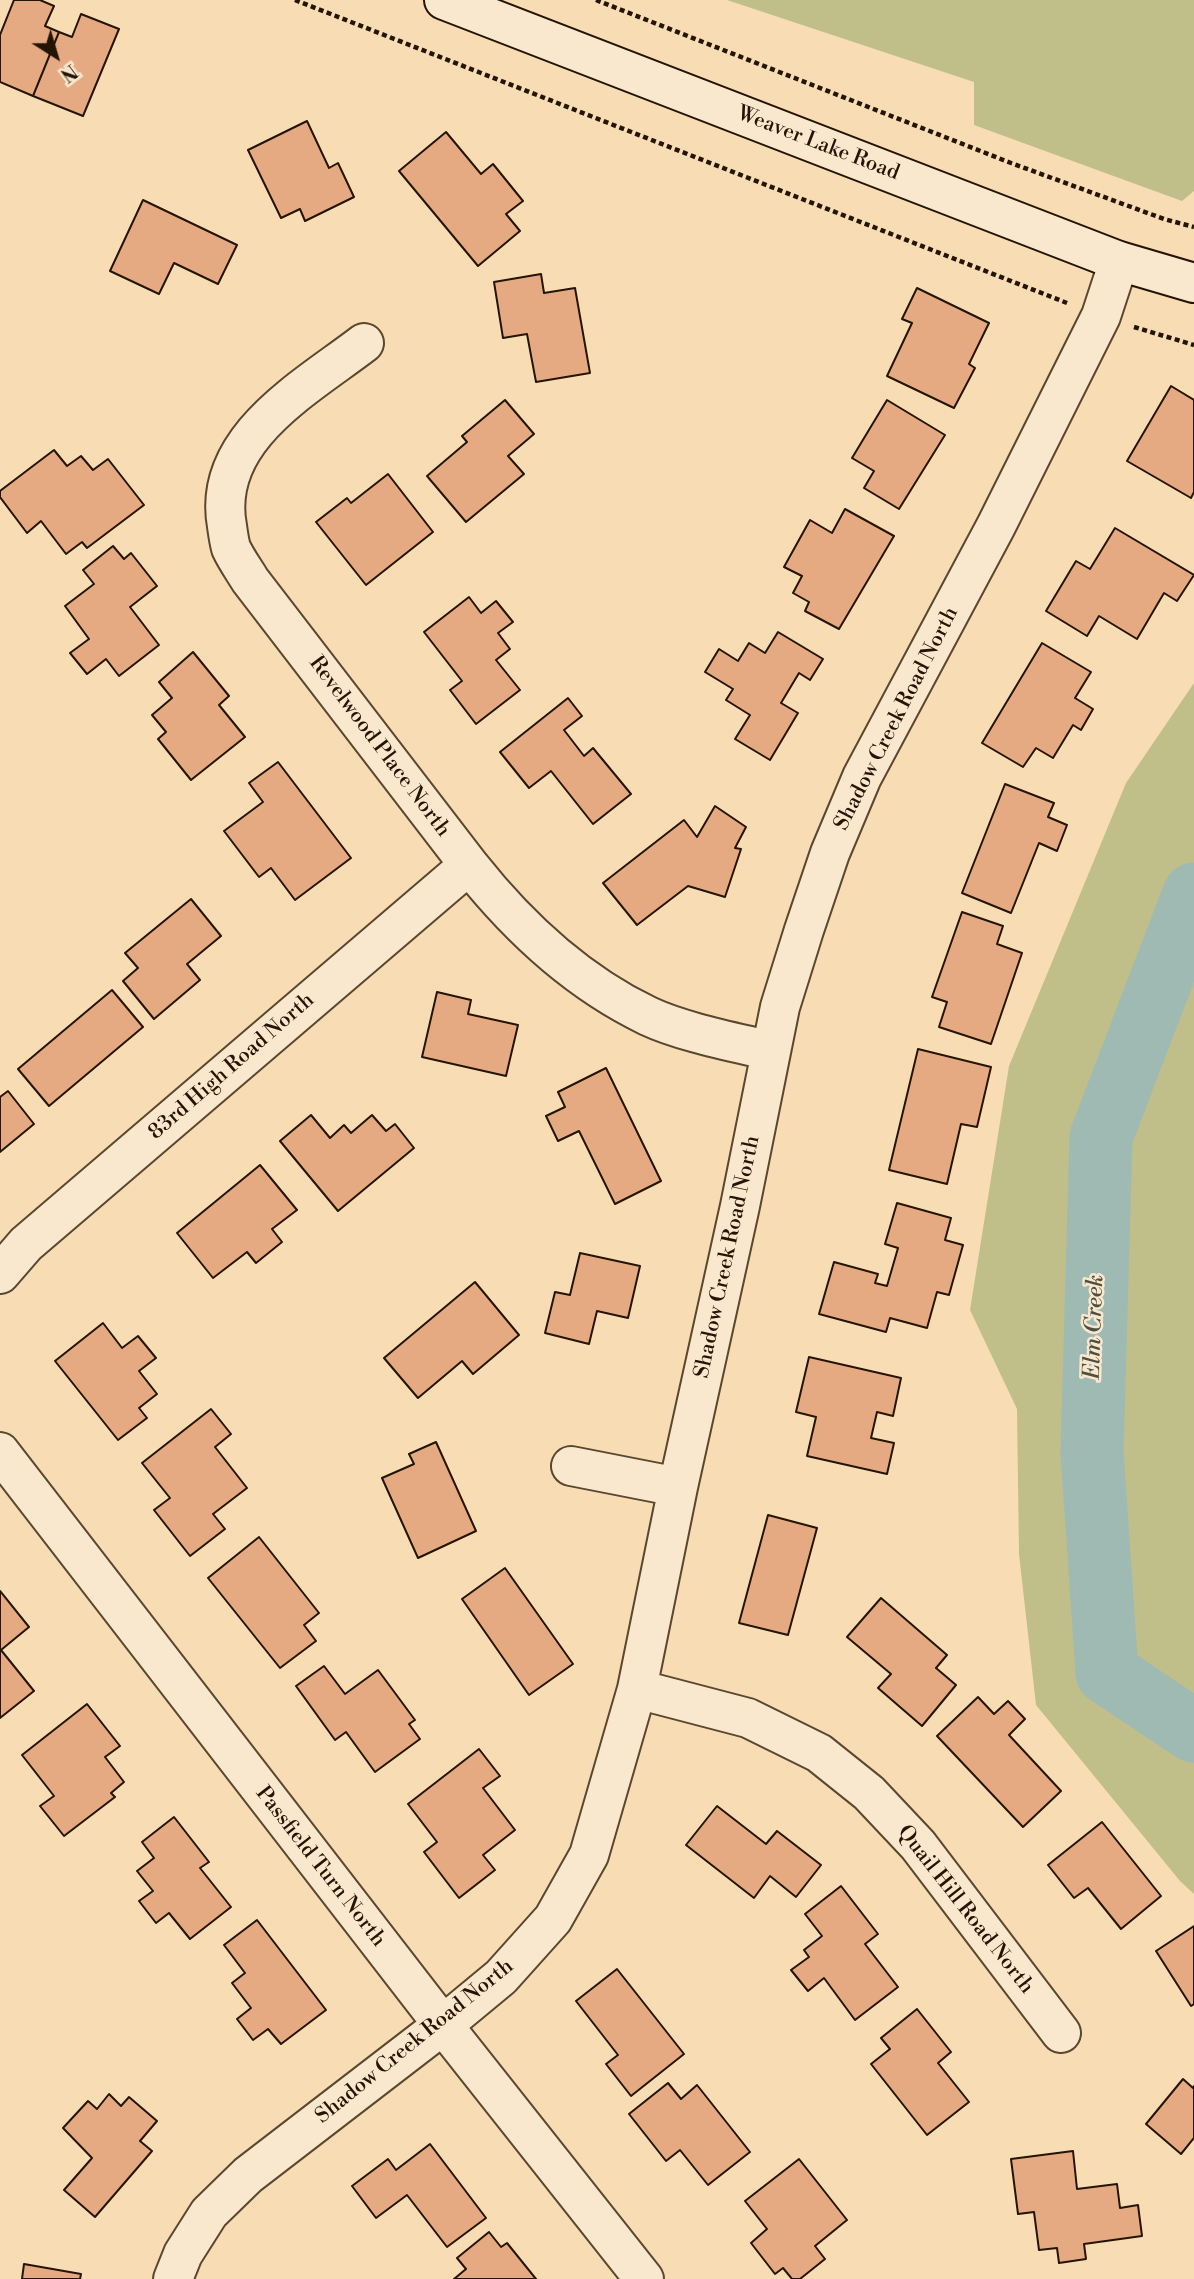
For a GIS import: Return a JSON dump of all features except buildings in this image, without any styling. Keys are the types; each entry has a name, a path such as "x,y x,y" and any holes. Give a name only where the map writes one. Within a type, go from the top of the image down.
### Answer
{"street":[{"name":"Weaver Lake Road","path":"444,0 1119,261 1194,283"},
{"name":"Shadow Creek Road North","path":"173,2279 183,2254 209,2213 248,2175 443,2025 500,1977 553,1919 589,1855 637,1689 780,1007 808,917 830,853 862,777 996,526 1101,316 1119,261"},
{"name":"Revelwood Place North","path":"364,343 272,413 245,442 229,475 223,506 230,546 250,580 469,865 500,905 533,937 584,979 649,1016 717,1038 771,1051"},
{"name":"83rd High Road North","path":"0,1274 26,1244 469,865"},
{"name":"Passfield Turn North","path":"0,1452 443,2025 644,2279"},
{"path":"571,1466 678,1488"},
{"name":"Quail Hill Road North","path":"637,1689 748,1718 820,1753 869,1793 918,1845 1061,2033"}],"path":[{"path":"295,0 1101,316 1194,345"},
{"path":"596,0 1011,163 1194,228"}],"shaded area":[{"path":"727,0 1194,0 1194,191 1182,201 974,125 974,82"},
{"path":"1194,683 1194,1894 1180,1881 1036,1705 1019,1554 1017,1409 970,1310 1009,1066 1126,783"}],"waterway":[{"name":"Elm Creek","path":"1194,894 1101,1137 1092,1452 1107,1673 1194,1731"}]}
